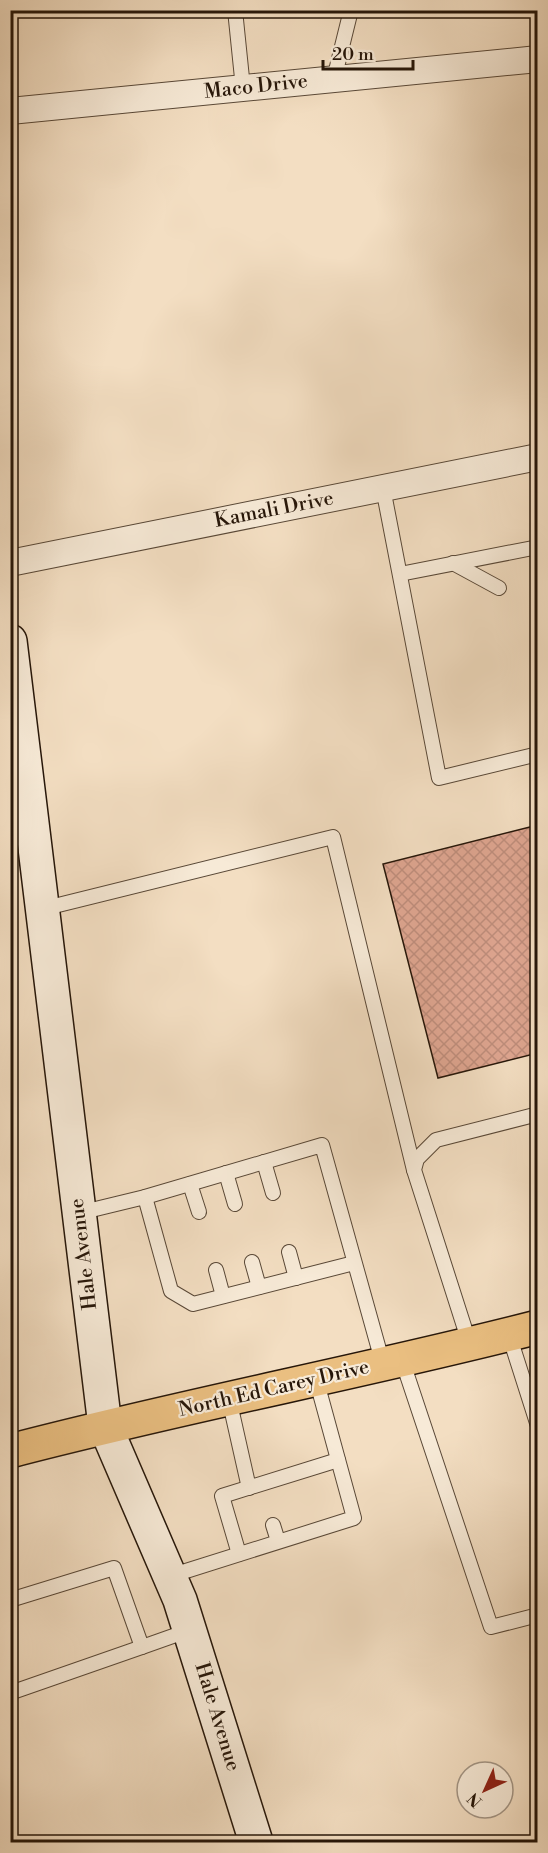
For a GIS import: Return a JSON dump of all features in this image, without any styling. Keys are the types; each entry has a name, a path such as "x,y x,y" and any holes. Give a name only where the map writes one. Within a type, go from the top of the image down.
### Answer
{"main road":[{"name":"North Ed Carey Drive","path":"10,1451 105,1426 470,1345 523,1331"}],"street":[{"name":"Maco Drive","path":"10,111 537,59"},
{"name":"Kamali Drive","path":"10,563 537,457"},
{"name":"Hale Avenue","path":"10,641 105,1426 180,1600 252,1840"}],"lane":[{"path":"235,10 243,88"},
{"path":"334,79 351,10"},
{"path":"383,488 439,778 537,754"},
{"path":"400,574 537,547"},
{"path":"453,563 499,588"},
{"path":"42,909 333,837 414,1170 470,1345"},
{"path":"414,1170 417,1159 436,1140 537,1114"},
{"path":"79,1213 145,1197 322,1145 354,1263 491,1627 537,1615"},
{"path":"264,1162 273,1193"},
{"path":"226,1173 235,1204"},
{"path":"190,1184 199,1212"},
{"path":"145,1197 171,1292 193,1304 354,1263"},
{"path":"289,1252 296,1278"},
{"path":"252,1262 259,1287"},
{"path":"216,1270 223,1296"},
{"path":"523,1331 537,1426"},
{"path":"170,1576 354,1518 316,1379"},
{"path":"229,1399 258,1489"},
{"path":"239,1554 222,1496 258,1489 338,1460"},
{"path":"273,1525 278,1541"},
{"path":"10,1600 114,1568 142,1647"},
{"path":"10,1693 189,1630"}],"building":[{"path":"538,825 538,1053 438,1078 383,864"}]}
